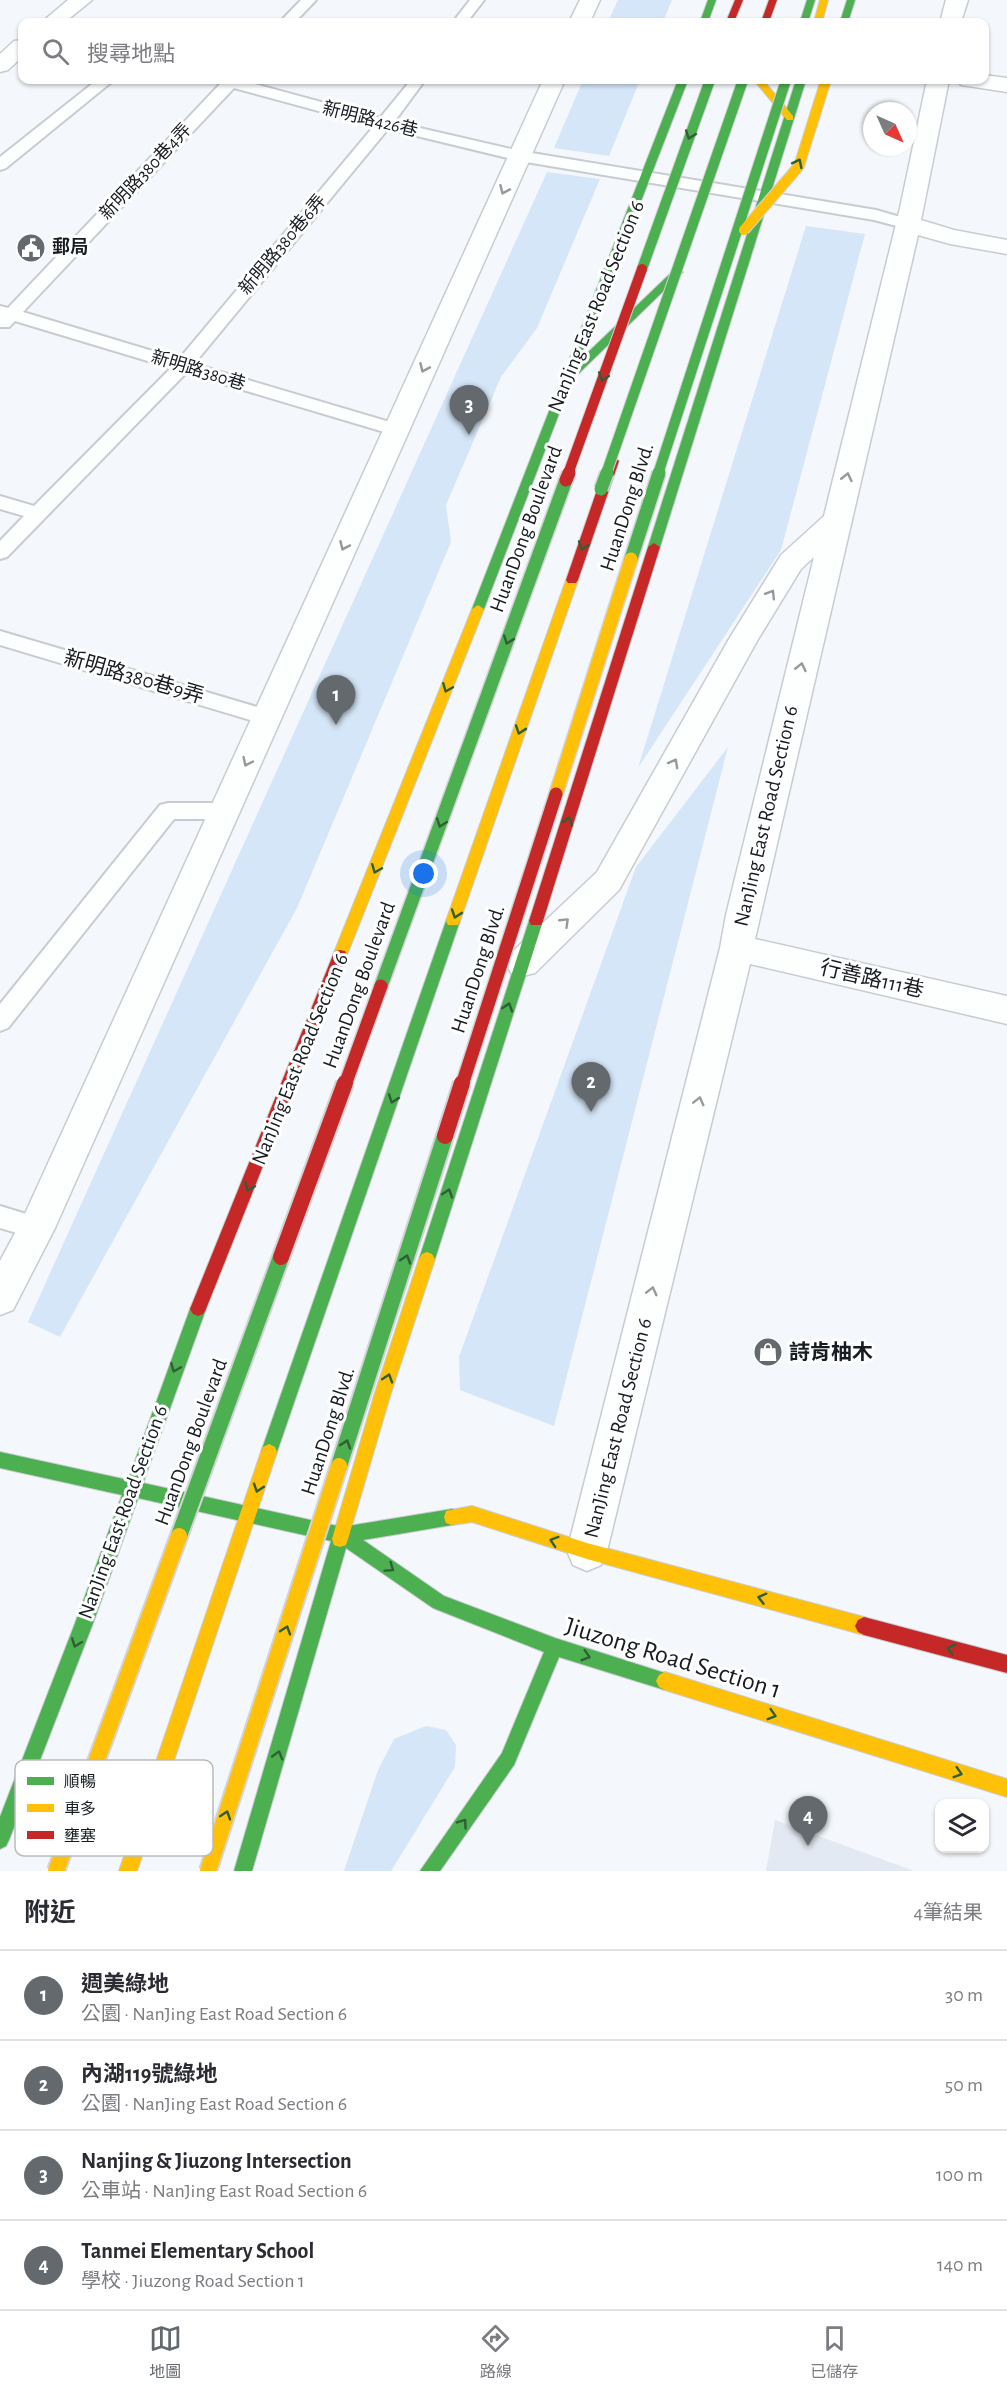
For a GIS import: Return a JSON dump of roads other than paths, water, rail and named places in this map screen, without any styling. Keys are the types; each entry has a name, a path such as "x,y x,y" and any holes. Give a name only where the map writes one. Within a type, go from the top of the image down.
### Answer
{"main road":[{"path":"705,18 712,0"},
{"path":"732,18 739,0"},
{"path":"765,18 772,0"},
{"path":"805,18 811,0"},
{"path":"819,18 824,0"},
{"path":"845,18 851,0"},
{"name":"NanJing East Road Section 6","path":"31,1760 82,1626 173,1373 351,931 682,84"},
{"name":"HuanDong Boulevard","path":"97,1760 522,601 709,84"},
{"path":"166,1760 743,84"},
{"path":"575,526 601,489 743,84"},
{"path":"762,84 790,118"},
{"name":"HuanDong Blvd.","path":"213,1856 785,84"},
{"path":"243,1871 382,1396 523,963 800,84"},
{"path":"735,241 799,166 825,84"},
{"path":"567,379 678,272"},
{"path":"522,601 555,554"},
{"name":"Jiuzong Road Section 1","path":"0,1460 342,1535 472,1514 587,1551 1007,1664"},
{"name":"Jiuzong Road Section 1","path":"342,1535 439,1602 555,1647 1007,1788"},
{"path":"429,1871 508,1759 555,1647"},
{"name":"NanJing East Road Section 6","path":"0,1840 15,1801"},
{"name":"HuanDong Boulevard","path":"56,1871 62,1856"},
{"path":"128,1871 133,1856"},
{"name":"HuanDong Blvd.","path":"208,1871 213,1856"}],"street":[{"path":"57,18 81,0"},
{"path":"582,18 590,0"},
{"path":"952,18 957,0"},
{"path":"0,65 18,49"},
{"path":"989,83 1007,85"},
{"path":"0,1298 37,1228 552,84"},
{"name":"NanJing East Road Section 6","path":"587,1551 737,948 742,915 908,224 937,84"},
{"path":"908,224 950,237 1007,247"},
{"path":"523,963 608,881 744,639 791,562 836,521"},
{"name":"行善路111巷","path":"737,948 1007,1010"}],"lane":[{"path":"291,18 309,0"},
{"path":"463,18 477,0"},
{"path":"0,165 101,84"},
{"name":"新明路380巷4弄","path":"4,317 224,84"},
{"name":"新明路426巷","path":"242,84 384,124 520,156 876,215 908,224"},
{"name":"新明路380巷6弄","path":"183,366 415,84"},
{"name":"新明路380巷","path":"4,317 183,366 397,430"},
{"path":"0,552 183,366"},
{"path":"0,502 37,514"},
{"name":"新明路380巷9弄","path":"0,638 267,717"},
{"path":"0,1021 168,811 225,811"},
{"path":"0,1217 37,1228"}],"place":[{"name":"郵局","path":"31,248"},
{"name":"Nanjing & Jiuzong Intersection","path":"469,435"},
{"name":"週美綠地","path":"336,725"},
{"name":"內湖119號綠地","path":"591,1112"},
{"name":"詩肯柚木","path":"768,1352"},
{"name":"Tanmei Elementary School","path":"808,1846"}]}
